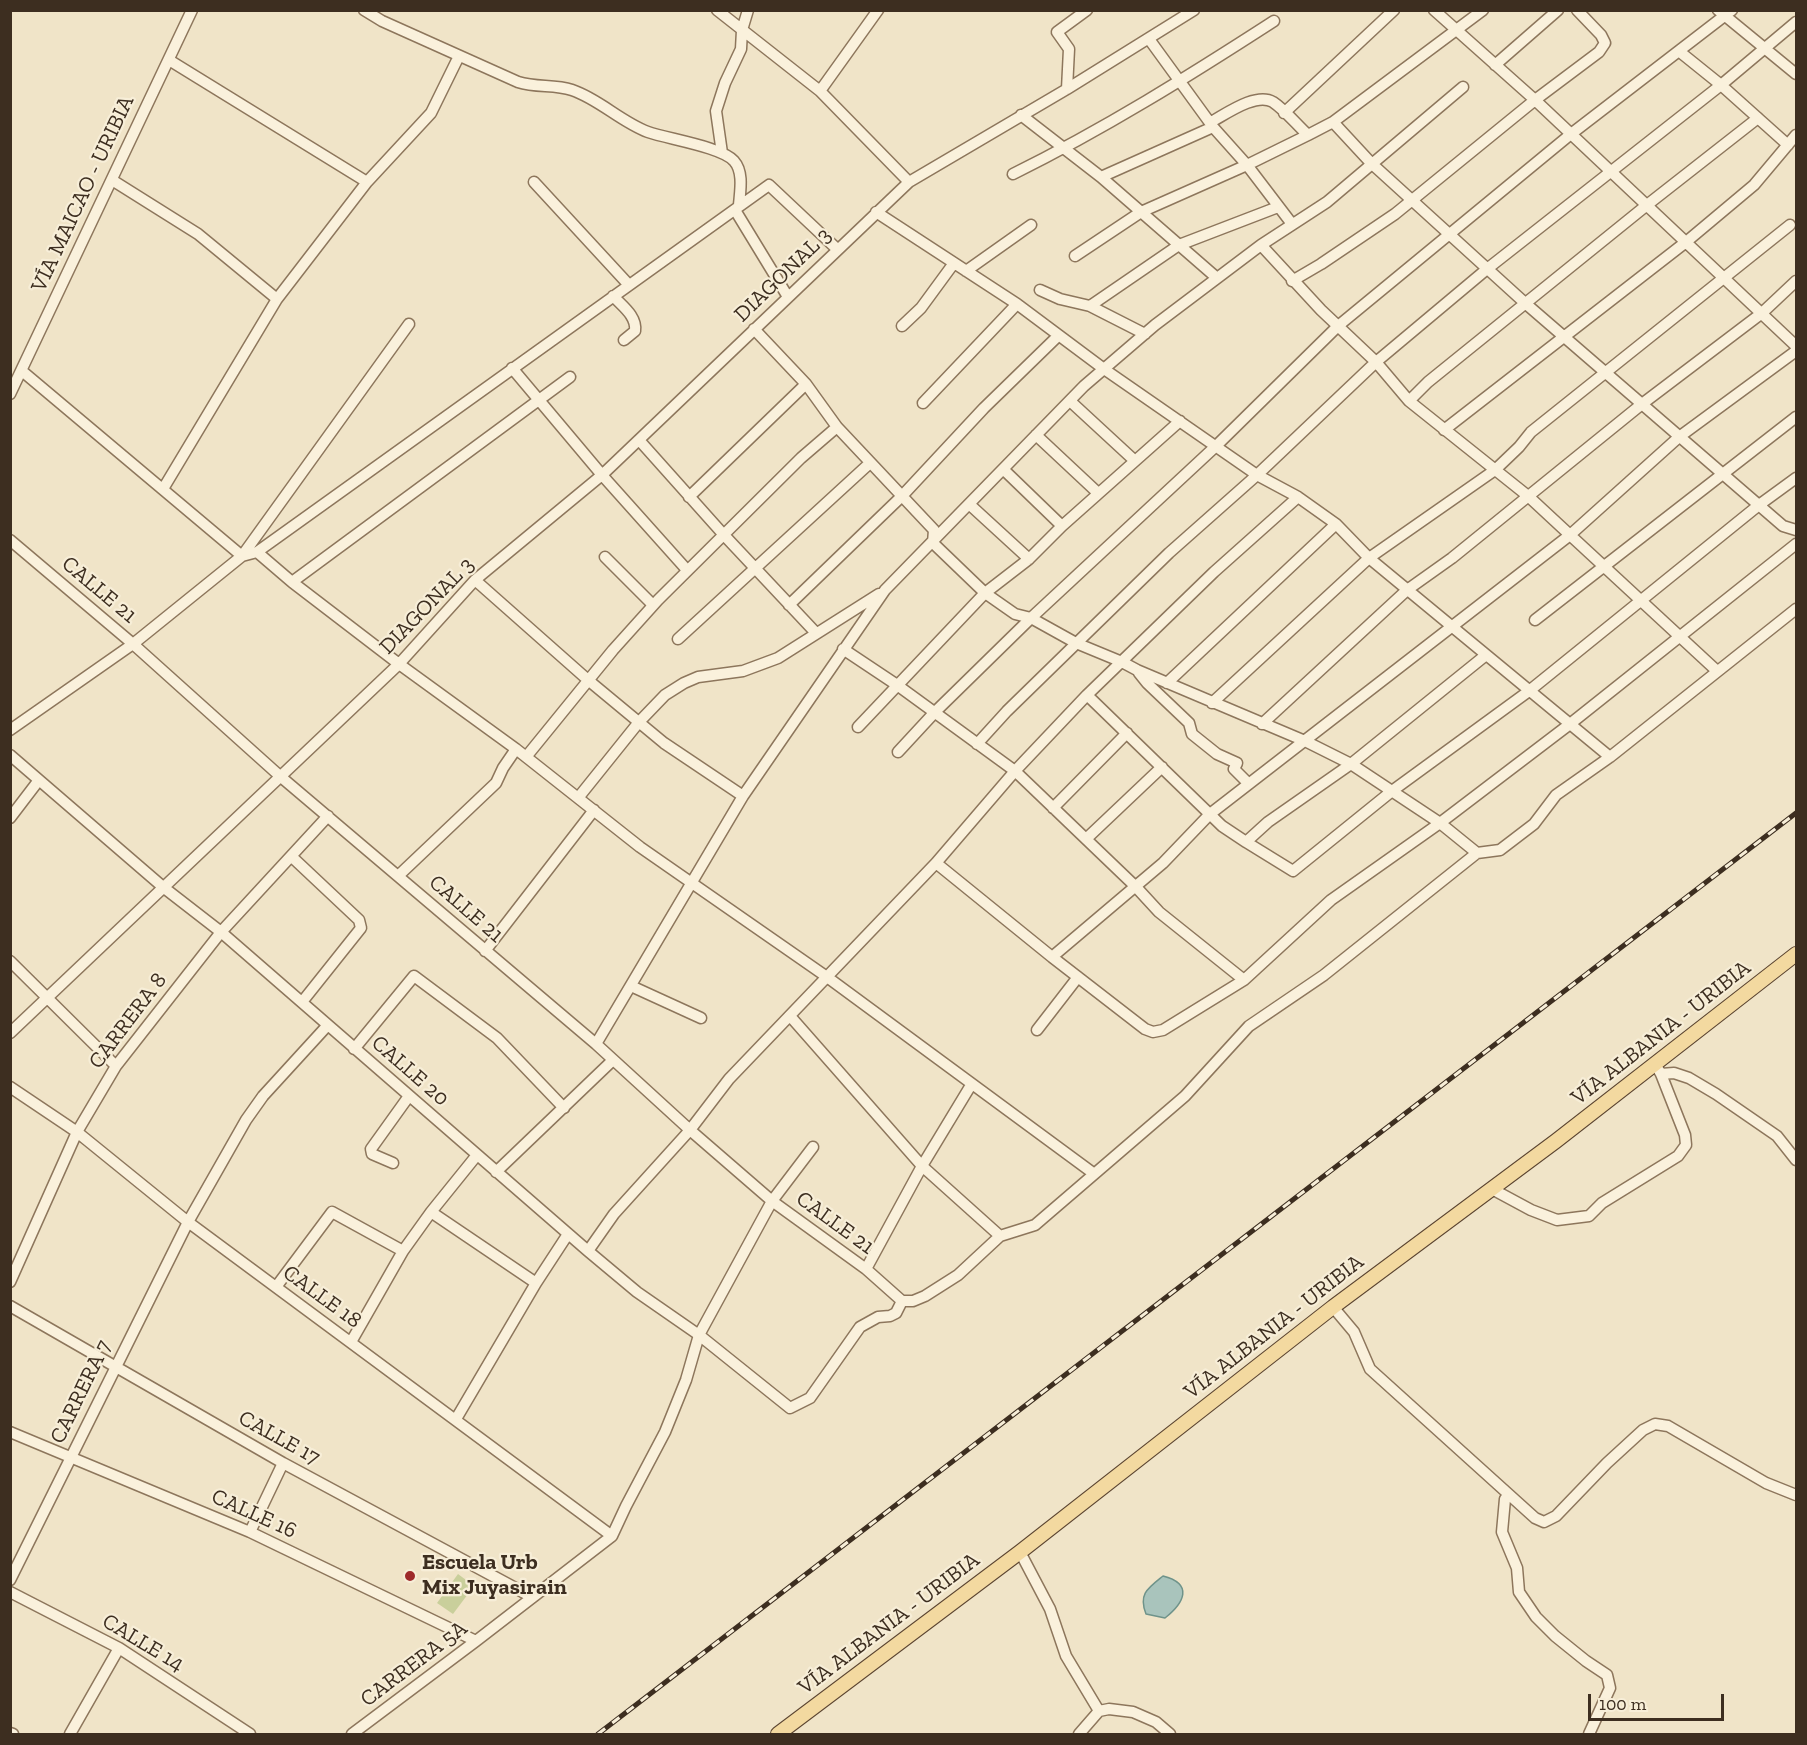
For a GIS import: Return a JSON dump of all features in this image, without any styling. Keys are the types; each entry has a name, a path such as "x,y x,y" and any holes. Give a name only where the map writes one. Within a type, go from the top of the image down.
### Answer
{"main road":[{"name":"VÍA ALBANIA - URIBIA","path":"778,1734 1020,1552 1333,1307 1658,1069 1797,954"}],"street":[{"name":"VÍA MAICAO - URIBIA","path":"10,394 192,10"},
{"path":"364,10 382,21 459,56 534,87 558,87 575,91 647,132 722,153 732,158 737,164 740,176 737,208 788,297"},
{"path":"717,10 820,92 909,182"},
{"path":"722,153 716,111 725,83 741,49 742,30 748,10"},
{"path":"820,92 878,10"},
{"name":"DIAGONAL 3","path":"10,1033 399,664 476,580 602,475 909,182 1194,10"},
{"path":"1284,113 1394,10"},
{"path":"1434,10 1535,100 1797,346"},
{"path":"1075,256 1141,212 1247,165 1333,122 1483,10"},
{"path":"1495,65 1558,10"},
{"path":"1292,281 1321,264 1412,201 1535,100 1599,52 1605,43 1577,10"},
{"path":"1066,89 1069,49 1057,32 1086,11"},
{"path":"898,752 935,712 1031,618 1216,446 1338,326 1571,134 1680,52 1725,12 1764,48 1797,74"},
{"path":"1013,174 1064,149 1181,81 1274,21"},
{"path":"977,744 1006,711 1038,683 1169,553 1257,475 1376,362 1487,269 1721,86 1797,22"},
{"path":"1149,39 1212,124 1292,224"},
{"path":"1444,430 1686,242 1754,185 1793,143 1758,118 1680,52"},
{"path":"162,489 277,299 367,182 431,113 459,56"},
{"path":"169,60 367,182"},
{"path":"596,1044 743,796 885,590 933,543 1003,468 1104,369 1145,334 1261,245 1327,202 1463,87"},
{"path":"1101,177 1212,124 1249,102 1272,101 1308,135"},
{"path":"1021,115 1101,177 1217,278"},
{"path":"1409,401 1428,382 1647,204 1758,118"},
{"path":"1333,122 1371,163 1525,303 1759,506 1783,526 1797,530"},
{"path":"112,180 198,234 277,299"},
{"path":"534,182 629,285"},
{"path":"242,556 257,552 769,185 837,249"},
{"path":"1090,306 1179,245 1278,207"},
{"path":"876,212 1017,304 1104,369 1257,475 1298,497 1336,524 1369,558 1610,757"},
{"path":"966,271 1031,225"},
{"path":"1212,703 1369,558 1495,470 1531,432 1790,225"},
{"path":"1261,245 1292,281 1376,362 1409,401 1528,496 1717,671"},
{"path":"902,326 921,308 954,263"},
{"path":"1262,724 1407,590 1452,558 1642,404 1762,313 1797,281"},
{"path":"1040,290 1060,299 1090,306 1145,334"},
{"path":"613,296 636,324 635,331 624,340"},
{"path":"923,403 1017,304"},
{"path":"10,730 134,644 242,556 409,324"},
{"path":"754,329 806,384 837,427 934,530 933,543"},
{"path":"789,605 902,496 984,408 1058,336"},
{"path":"1052,957 1164,863 1210,814 1570,535 1679,436 1797,351"},
{"path":"513,368 538,401 687,570"},
{"path":"22,371 242,556"},
{"path":"292,582 570,377"},
{"path":"689,496 806,384"},
{"path":"1070,401 1135,461"},
{"path":"1535,620 1797,417"},
{"path":"858,727 985,593 1029,559 1098,493 1180,421"},
{"path":"526,757 588,680 654,605 801,458 837,427"},
{"path":"1036,435 1098,493"},
{"path":"639,440 816,633"},
{"path":"678,639 870,463"},
{"path":"1003,468 1062,526"},
{"path":"1088,695 1222,826 1293,871 1392,790 1529,691 1640,600 1797,478"},
{"path":"588,1251 614,1214 690,1130 729,1079 936,863 1015,771 1088,695 1214,572 1298,497"},
{"path":"969,504 1029,559"},
{"path":"1167,683 1336,524"},
{"name":"CALLE 21","path":"10,540 134,644 281,777 596,1044 772,1201 866,1269 902,1301"},
{"path":"933,543 985,593 1015,614 1031,618 1076,643 1305,741 1352,764 1440,823 1477,853"},
{"path":"936,863 1145,1029 1153,1032 1163,1030 1244,980 1331,900 1440,823 1570,724 1797,544"},
{"path":"257,552 292,582 526,757 640,847 827,977 1093,1173"},
{"path":"605,557 654,605"},
{"path":"476,580 588,680 664,743 743,796"},
{"path":"578,798 639,722 665,695 684,682 698,677 743,671 778,658 885,590"},
{"path":"902,1301 925,1296 958,1275 1000,1236 1035,1225 1185,1096 1249,1026 1324,975 1477,853 1500,850 1533,824 1556,795 1610,757 1797,609"},
{"path":"843,650 897,685 1015,771 1159,912 1244,980"},
{"path":"1246,842 1268,822 1352,764 1486,655"},
{"path":"1137,670 1147,683 1189,723 1192,734 1217,754 1237,763 1234,769 1249,784"},
{"path":"1053,808 1127,733"},
{"path":"398,876 496,783 516,750"},
{"name":"CALLE 20","path":"10,755 164,887 221,932 588,1251 637,1292 699,1335 790,1408 810,1398 860,1327 878,1317 896,1313 902,1301"},
{"path":"1086,839 1162,767"},
{"path":"10,818 39,780"},
{"path":"485,951 594,810"},
{"name":"CARRERA 8","path":"10,1282 77,1132 116,1066 221,932 328,816"},
{"path":"292,857 359,920 361,928 302,1002"},
{"path":"10,961 116,1066"},
{"path":"354,1049 414,976 497,1038 564,1108"},
{"path":"1037,1030 1078,977"},
{"path":"631,986 701,1018"},
{"path":"790,1016 922,1166 1000,1236"},
{"name":"CARRERA 7","path":"10,1580 188,1222 257,1104 327,1026"},
{"path":"496,1172 613,1060"},
{"path":"1658,1069 1689,1078 1716,1094 1777,1136 1797,1160"},
{"path":"1492,1189 1531,1210 1557,1220 1589,1216 1602,1203 1678,1156 1686,1145 1686,1141 1658,1069"},
{"path":"866,1269 922,1166 971,1085"},
{"name":"CALLE 18","path":"10,1087 77,1132 188,1222 612,1536"},
{"path":"393,1163 372,1154 371,1149 409,1096"},
{"path":"612,1536 665,1432 686,1380 699,1335 772,1201 813,1148"},
{"path":"351,1342 403,1251 477,1155"},
{"path":"276,1287 332,1212 403,1251"},
{"path":"431,1212 536,1283"},
{"path":"456,1419 536,1283 568,1234"},
{"name":"CALLE 17","path":"10,1306 114,1368 283,1463 532,1597"},
{"path":"1333,1307 1354,1332 1370,1369 1534,1518 1544,1522 1556,1516 1607,1463 1643,1430 1655,1424 1668,1426 1766,1483 1797,1495"},
{"name":"CALLE 16","path":"10,1432 250,1532 477,1641"},
{"path":"250,1532 283,1463"},
{"path":"1509,1495 1505,1499 1502,1532 1517,1568 1519,1592 1536,1617 1586,1661 1607,1675 1610,1681 1610,1688 1589,1734"},
{"name":"CARRERA 5A","path":"352,1734 612,1536"},
{"path":"1020,1552 1050,1609 1066,1656 1099,1711"},
{"name":"CALLE 14","path":"10,1592 119,1648 250,1734"},
{"path":"70,1734 119,1648"},
{"path":"1079,1734 1099,1711 1109,1709 1133,1712 1156,1722 1170,1734"}],"green space":[{"path":"458,1574 474,1586 453,1614 437,1603"}],"water":[{"path":"1163,1576 1179,1584 1183,1594 1177,1606 1165,1618 1146,1614 1143,1601 1149,1588"}],"railway":[{"path":"598,1734 1796,813"}],"place":[{"name":"Escuela Urb Mix Juyasirain","path":"410,1576"}]}
